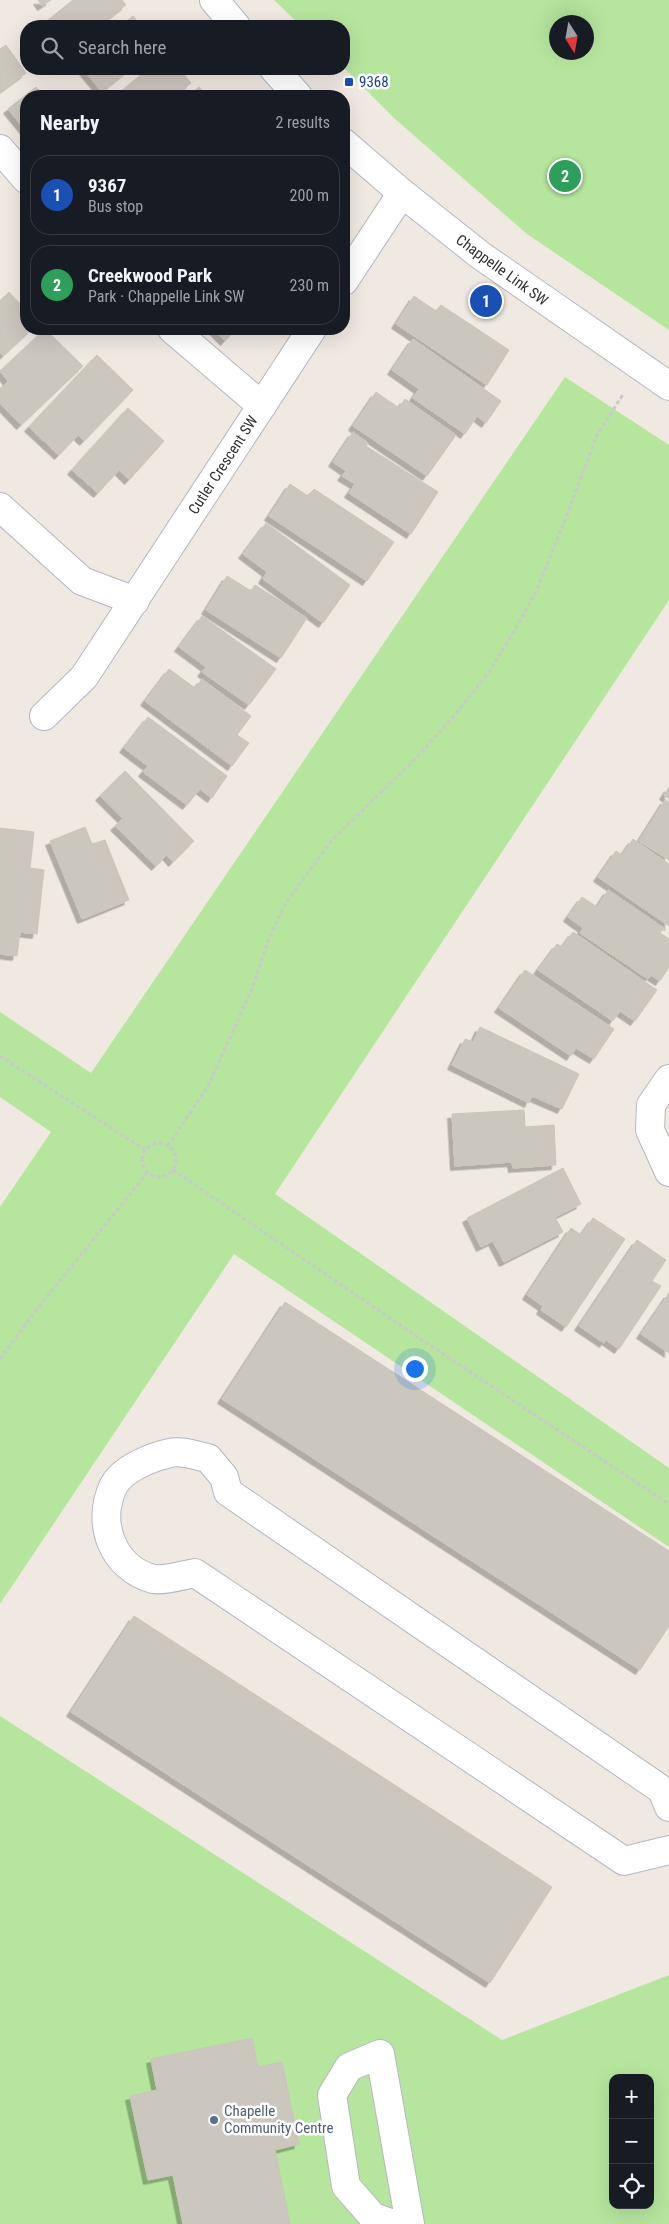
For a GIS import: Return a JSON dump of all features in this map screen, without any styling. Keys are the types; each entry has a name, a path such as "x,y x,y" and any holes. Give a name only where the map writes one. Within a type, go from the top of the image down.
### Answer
{"street":[{"path":"214,0 231,20"},
{"path":"279,75 293,90"},
{"name":"Chappelle Link SW","path":"350,148 402,193 480,255 669,386"},
{"path":"0,149 20,172"},
{"path":"350,272 402,193"},
{"path":"179,335 262,406"},
{"name":"Cutler Crescent SW","path":"44,716 84,677 308,335"},
{"path":"0,508 82,582 135,601"},
{"path":"669,1079 652,1105 650,1130 669,1172"},
{"path":"669,1807 662,1790 228,1492 224,1477 208,1458 172,1452 134,1466 113,1486 104,1519 113,1549 134,1571 155,1579 195,1573 624,1861 669,1850"},
{"path":"393,2224 373,2217 346,2186 332,2094 349,2067 380,2054 410,2224"}],"path":[{"path":"168,1146 208,1086 251,990 268,941 285,904 332,840 417,757 459,710 489,672 536,592 568,515 597,435 621,395"},
{"path":"0,1056 145,1150"},
{"path":"154,1144 168,1146 175,1155 173,1170 159,1178 147,1173 142,1166 141,1160 145,1150 154,1144"},
{"path":"173,1170 424,1342 669,1504"},
{"path":"0,1359 33,1314 147,1173"}],"green space":[{"path":"274,0 669,0 669,330 527,234 394,118 350,74 350,20 295,20"},
{"path":"565,377 669,445 669,600 275,1194 669,1468 669,1547 234,1254 0,1604 0,1207 51,1132 0,1097 0,1012 91,1073"},
{"path":"0,1716 502,2040 669,1975 669,2224 0,2224"}],"building":[{"path":"38,0 51,0 42,6"},
{"path":"73,0 122,0 126,5 107,20 48,20"},
{"path":"133,16 136,20 128,20"},
{"path":"6,45 20,65 20,75 23,75 0,92 0,49"},
{"path":"88,75 123,75 104,90 100,90"},
{"path":"141,75 185,75 191,83 182,90 122,90"},
{"path":"20,100 20,124 8,109"},
{"path":"9,292 20,304 20,335 26,335 3,356 0,353 0,301"},
{"path":"414,296 436,311 441,305 509,350 487,385 396,324"},
{"path":"39,335 51,335 83,366 21,425 0,403 0,389 8,381 0,371"},
{"path":"219,335 230,335 225,341"},
{"path":"413,339 501,401 486,423 477,416 465,434 413,398 419,389 392,370"},
{"path":"97,355 133,390 84,441 78,435 59,455 29,427"},
{"path":"376,392 399,408 405,399 456,435 427,476 353,426"},
{"path":"128,408 164,441 129,480 119,470 98,493 72,470"},
{"path":"353,432 368,443 366,446 438,492 411,534 349,493 355,484 342,476 346,471 333,462"},
{"path":"290,484 308,496 314,489 394,542 367,581 269,516"},
{"path":"266,523 350,585 323,623 263,579 267,572 243,554"},
{"path":"227,576 251,591 255,585 307,618 281,658 206,610"},
{"path":"202,616 276,669 249,705 202,672 206,667 179,647"},
{"path":"169,669 195,688 202,679 251,716 237,735 249,743 232,766 145,701"},
{"path":"148,717 227,776 212,798 200,789 187,805 143,772 148,766 124,748"},
{"path":"125,771 194,841 173,862 167,855 156,866 115,826 123,819 100,796"},
{"path":"669,787 669,799 664,795"},
{"path":"665,800 669,802 669,860 639,841"},
{"path":"85,827 92,844 105,840 129,900 82,919 50,841"},
{"path":"0,828 34,832 30,868 44,870 37,934 20,932 17,956 0,954"},
{"path":"633,839 669,864 669,926 598,877 616,851 622,855"},
{"path":"608,890 664,928 660,933 669,939 669,967 660,981 651,975 648,979 580,933 583,928 568,917 582,897 597,907"},
{"path":"573,932 657,990 635,1021 620,1011 613,1021 538,970 557,944 562,947"},
{"path":"525,970 614,1029 594,1059 576,1048 571,1056 499,1008"},
{"path":"480,1027 579,1074 562,1109 532,1096 529,1103 452,1065 465,1039 473,1042"},
{"path":"524,1110 525,1127 554,1125 556,1165 513,1168 512,1162 455,1166 452,1114"},
{"path":"563,1168 581,1204 555,1217 563,1232 504,1262 493,1241 481,1247 467,1218"},
{"path":"593,1218 625,1239 566,1327 541,1310 543,1306 527,1295 571,1228 581,1235"},
{"path":"637,1240 666,1260 652,1281 661,1286 619,1349 606,1340 604,1343 579,1326"},
{"path":"669,1293 669,1353 641,1334"},
{"path":"285,1302 669,1551 669,1626 640,1670 222,1399"},
{"path":"134,1616 552,1887 490,1983 71,1712"},
{"name":"Chapelle Community Centre","path":"252,2038 258,2067 282,2062 299,2144 275,2150 290,2224 183,2224 173,2175 148,2180 130,2096 157,2090 151,2059"}],"place":[{"name":"9368","path":"349,82"},
{"name":"Creekwood Park","path":"565,176"},
{"name":"9367","path":"486,301"},
{"name":"Chapelle Community Centre","path":"214,2120"}]}
